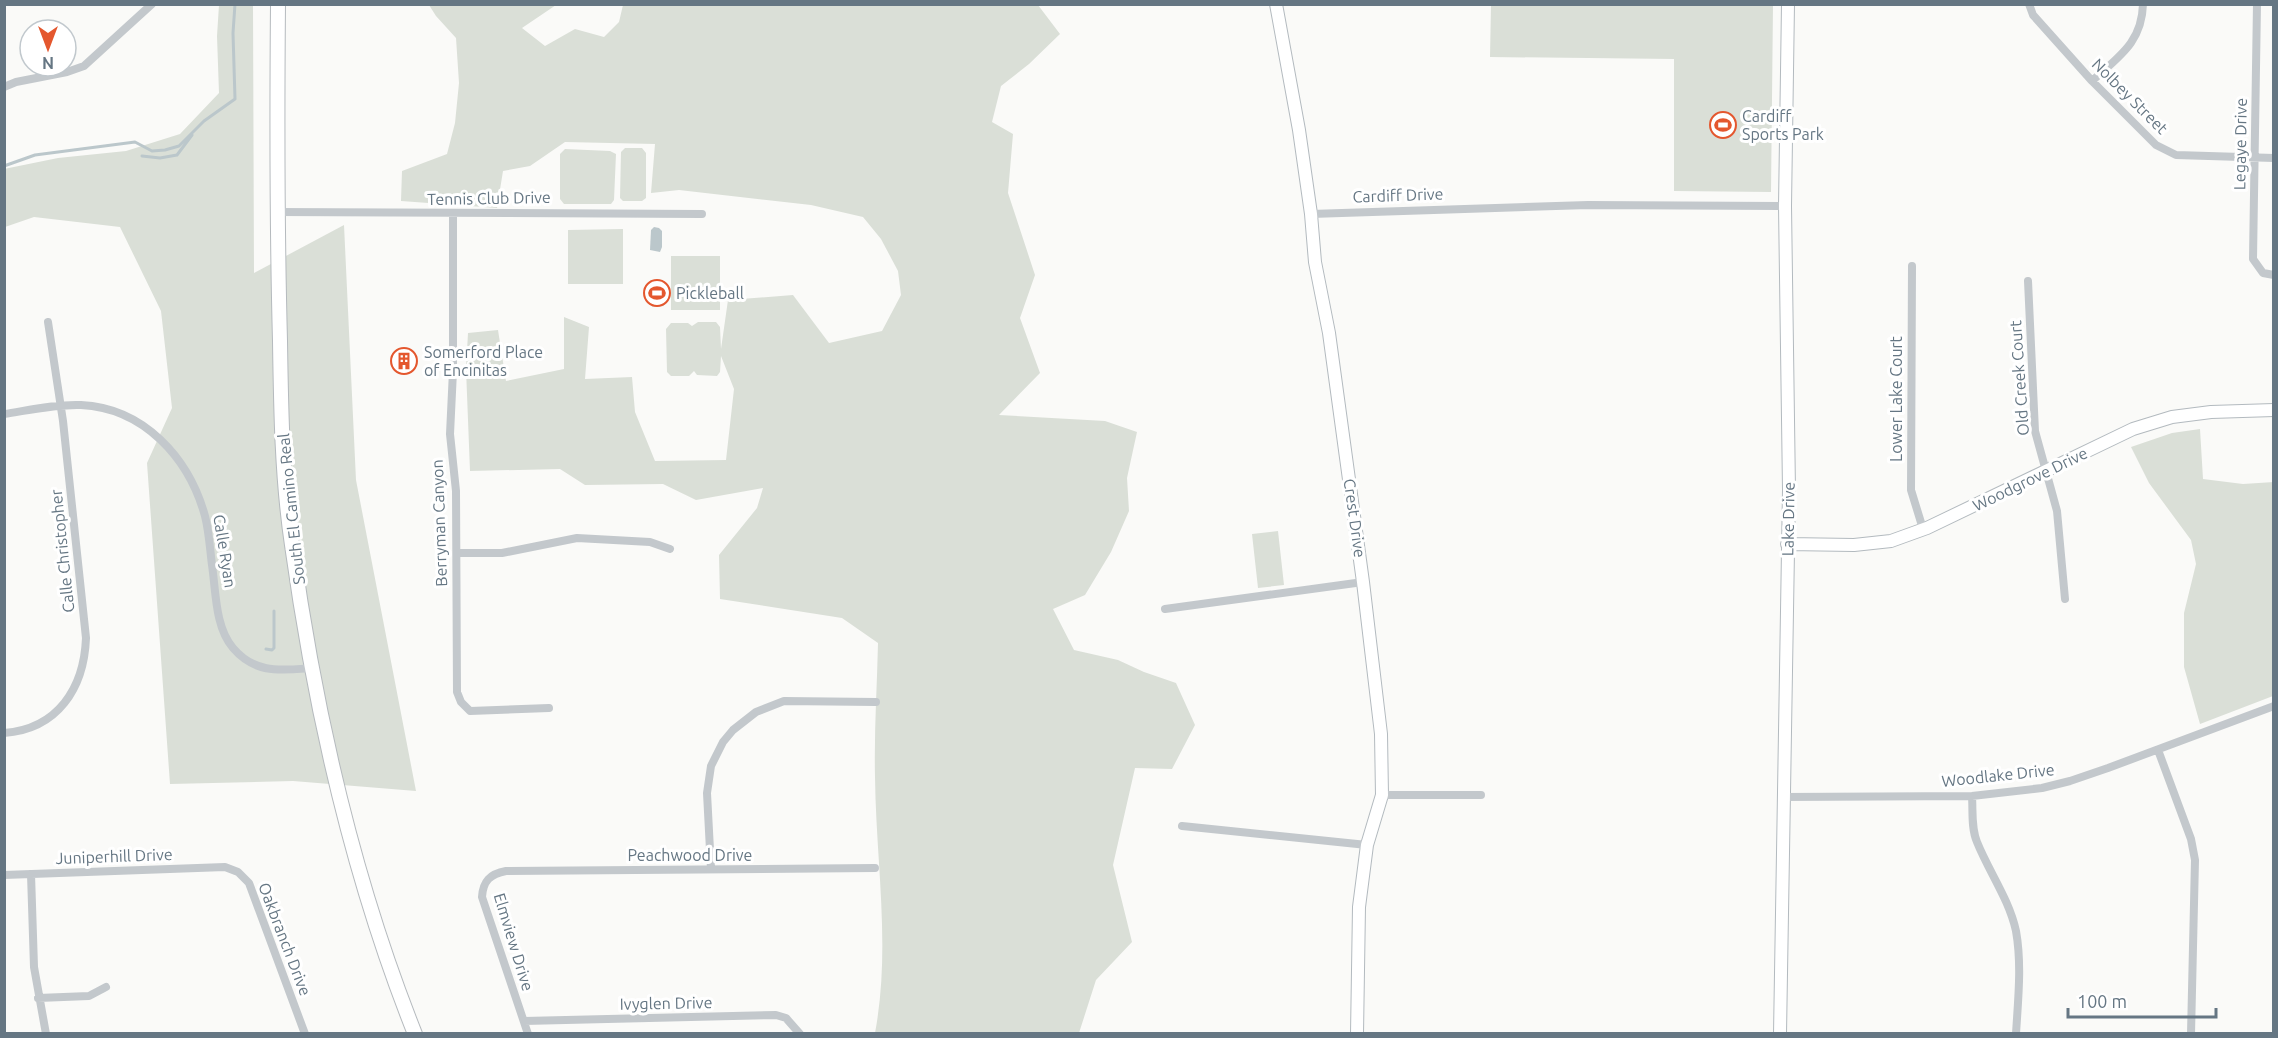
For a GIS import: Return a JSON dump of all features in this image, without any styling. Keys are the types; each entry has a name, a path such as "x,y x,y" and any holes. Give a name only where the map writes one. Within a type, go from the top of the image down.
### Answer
{"main road":[{"name":"South El Camino Real","path":"278,4 276,212 284,453 291,544 313,668 354,855 389,969 415,1034"}],"street":[{"path":"4,87 84,66 152,4"},
{"name":"Crest Drive","path":"1276,4 1299,130 1311,214 1315,262 1329,333 1364,582 1381,734 1382,795 1366,845 1359,908 1357,1034"},
{"name":"Lake Drive","path":"1780,1034 1788,625 1789,490 1785,206 1788,4"},
{"name":"Nolbey Street","path":"2030,4 2032,15 2092,81 2156,145 2176,155 2274,158"},
{"path":"2092,81 2131,45 2138,32 2142,4"},
{"name":"Legaye Drive","path":"2257,4 2253,259 2263,273 2272,275"},
{"name":"Cardiff Drive","path":"1311,214 1588,205 1785,206"},
{"name":"Tennis Club Drive","path":"276,212 702,214"},
{"name":"Berryman Canyon","path":"453,213 453,371 450,434 456,491 457,692 461,702 470,711 549,708"},
{"name":"Lower Lake Court","path":"1912,267 1911,490 1923,529"},
{"name":"Old Creek Court","path":"2028,281 2035,431 2057,511 2066,599"},
{"name":"Calle Christopher","path":"4,734 31,727 46,720 58,710 72,694 86,655 61,405 48,322"},
{"name":"Calle Ryan","path":"4,414 61,405 84,405 113,410 147,426 171,450 193,483 206,519 219,616 228,642 245,658 273,671 313,668"},
{"name":"Woodgrove Drive","path":"1787,544 1854,545 1891,541 1923,529 2133,429 2172,417 2211,412 2274,410"},
{"path":"457,553 502,553 577,538 650,542 670,549"},
{"path":"1165,609 1364,582"},
{"path":"711,869 707,793 711,766 723,742 733,730 756,712 784,701 876,702"},
{"name":"Woodlake Drive","path":"1784,797 1972,796 2042,788 2066,783 2274,706"},
{"path":"2158,750 2191,838 2195,860 2191,1034"},
{"path":"1382,795 1481,795"},
{"path":"1972,796 1973,828 1976,841 1995,877 2016,930 2020,973 2016,1034"},
{"path":"1182,826 1366,845"},
{"name":"Juniperhill Drive","path":"4,875 225,867"},
{"name":"Oakbranch Drive","path":"225,867 238,872 249,883 305,1034"},
{"name":"Peachwood Drive","path":"506,871 875,868"},
{"name":"Elmview Drive","path":"506,871 496,873 488,879 483,886 482,897 528,1034"},
{"path":"32,874 34,966 46,1034"},
{"path":"38,998 89,996 106,987"},
{"name":"Ivyglen Drive","path":"524,1021 776,1015 786,1018 800,1034"}],"shaded area":[{"path":"219,5 253,5 254,273 344,225 356,480 416,791 293,781 170,784 147,463 172,408 161,311 120,227 34,217 5,227 4,169 58,158 126,151 180,134 219,93 217,36"},
{"path":"429,5 556,5 522,28 545,46 575,29 604,37 619,22 623,5 1038,5 1060,34 1029,64 1001,86 992,122 1013,134 1008,193 1035,275 1020,318 1040,373 999,415 1105,421 1137,432 1127,478 1129,511 1111,552 1085,595 1053,609 1074,650 1118,660 1176,683 1195,725 1172,769 1135,768 1113,865 1132,942 1096,980 1079,1033 875,1033 882,969 875,777 878,643 842,618 720,599 719,555 757,508 763,488 696,500 663,484 585,485 560,469 470,471 466,369 468,333 498,330 506,381 564,369 564,317 589,327 585,379 632,377 635,412 655,461 726,460 734,389 721,356 720,372 717,376 697,375 694,371 689,376 671,376 667,372 666,329 671,323 688,323 692,326 698,322 716,322 720,327 721,349 728,300 793,295 829,343 882,331 901,295 898,271 881,239 863,217 811,205 679,190 651,193 655,144 565,142 530,166 503,171 497,208 401,201 402,171 447,154 455,123 459,83 456,38"},
{"name":"Cardiff Sports Park","path":"1491,5 1773,5 1771,192 1674,191 1674,59 1490,57"},
{"path":"625,148 642,148 646,153 646,198 642,201 623,201 620,198 621,152"},
{"path":"565,149 610,151 616,154 614,200 611,204 564,204 560,199 560,154"},
{"path":"654,227 662,231 660,252 650,250 651,230"},
{"path":"623,229 623,284 568,284 568,230"},
{"path":"671,256 720,256 720,310 671,310"},
{"name":"Pickleball","path":"650,280 663,280 664,306 652,307"},
{"path":"2200,429 2203,479 2243,484 2274,482 2273,696 2200,724 2184,667 2184,613 2196,564 2191,540 2149,483 2131,447 2172,433"},
{"path":"1278,531 1284,585 1258,588 1252,534"}],"waterway":[{"path":"4,166 35,155 135,142 152,151 179,146 204,121 235,99 233,33 235,4"},
{"path":"142,156 160,158 177,155 192,135"},
{"path":"266,649 274,648 274,611"}],"place":[{"name":"Cardiff Sports Park","path":"1723,125"},
{"name":"Pickleball","path":"657,293"},
{"name":"Somerford Place of Encinitas","path":"404,361"}]}
